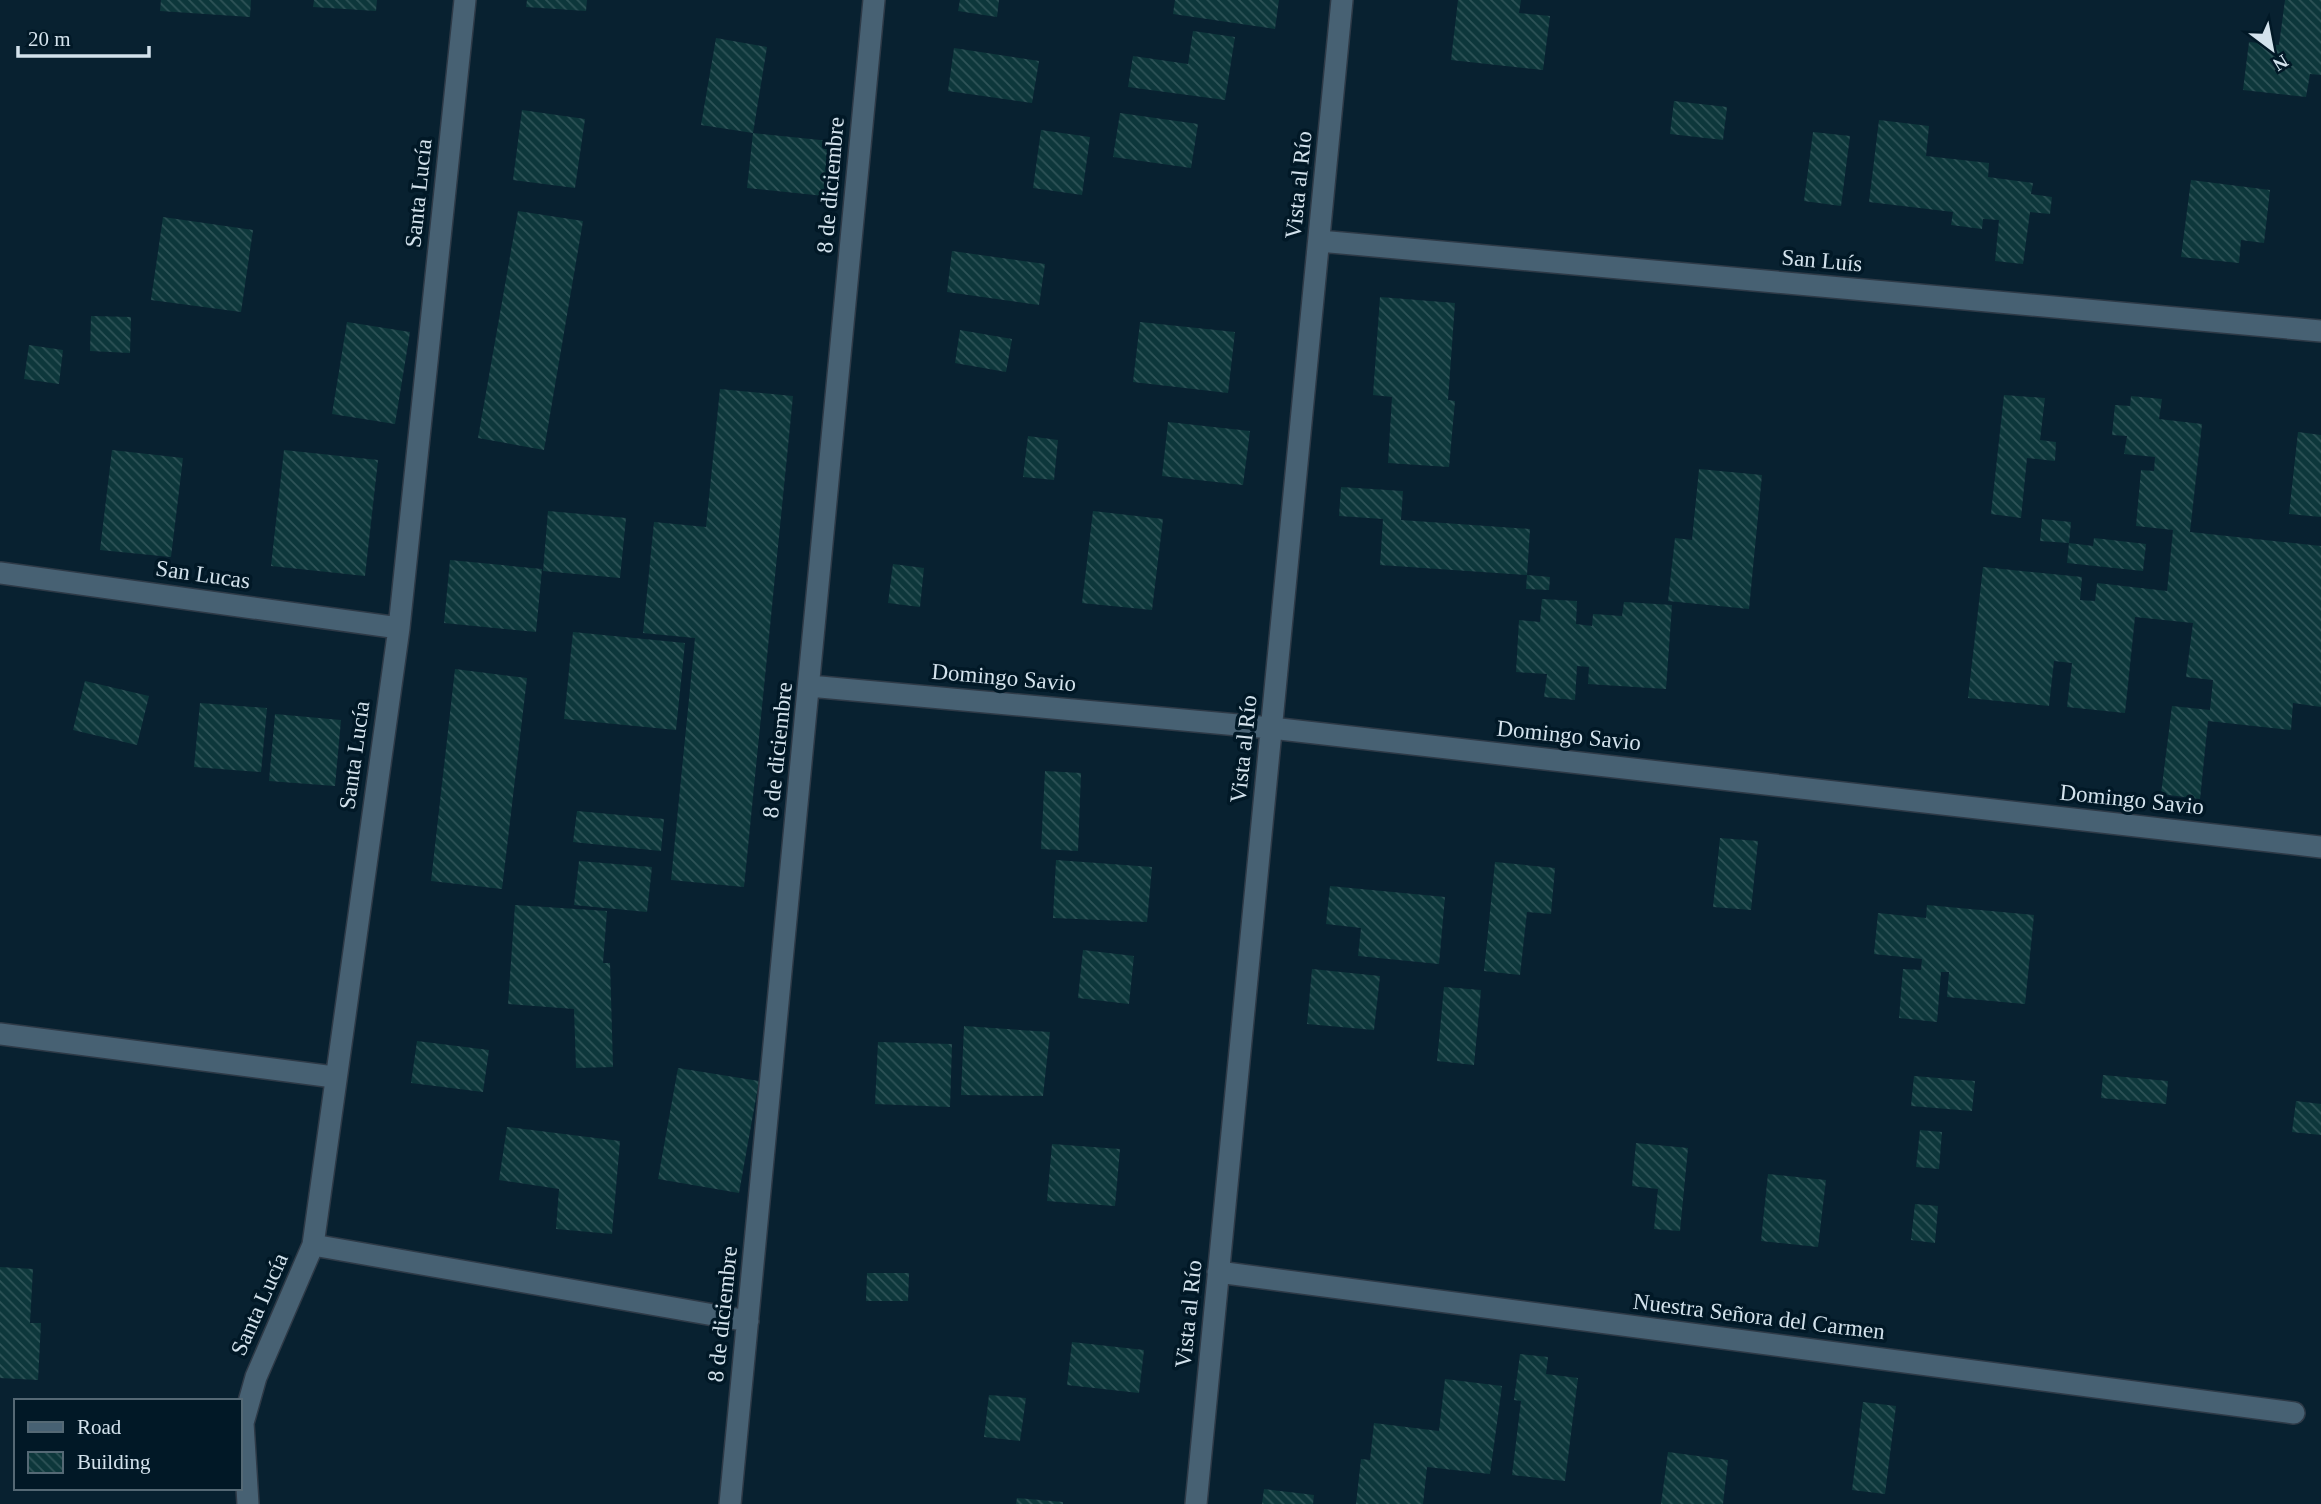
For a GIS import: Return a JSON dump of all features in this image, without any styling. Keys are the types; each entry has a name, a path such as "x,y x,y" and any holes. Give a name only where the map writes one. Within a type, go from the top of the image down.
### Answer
{"street":[{"name":"Santa Lucía","path":"248,1504 243,1423 256,1377 313,1245 334,1077 399,628 465,0"},
{"name":"8 de diciembre","path":"730,1504 874,0"},
{"name":"Vista al Río","path":"1196,1504 1342,0"},
{"name":"San Luís","path":"1319,241 2321,331"},
{"name":"San Lucas","path":"0,573 399,628"},
{"name":"Domingo Savio","path":"809,686 1271,728 2321,847"},
{"path":"0,1034 334,1077"},
{"path":"313,1245 748,1321"},
{"name":"Nuestra Señora del Carmen","path":"1218,1272 2294,1413"}],"building":[{"path":"161,0 251,0 250,17 160,11"},
{"path":"314,0 377,0 376,11 313,7"},
{"path":"527,0 587,0 586,11 526,7"},
{"path":"960,0 999,0 997,17 958,11"},
{"path":"1175,0 1279,0 1275,29 1173,14"},
{"path":"1458,0 1521,0 1519,13 1550,16 1543,70 1451,60"},
{"path":"2285,0 2321,0 2321,75 2310,74 2306,97 2243,90 2249,42 2279,45"},
{"path":"1193,31 1235,37 1225,100 1128,87 1133,56 1188,64"},
{"path":"716,38 767,47 753,133 701,125"},
{"path":"954,48 1039,61 1032,103 948,91"},
{"path":"1674,101 1727,107 1723,140 1670,134"},
{"path":"522,110 585,119 575,188 513,180"},
{"path":"1120,113 1198,124 1191,168 1113,157"},
{"path":"1879,120 1929,126 1926,156 1989,163 1988,177 2033,183 2031,194 2052,197 2050,214 2030,212 2023,264 1995,261 1999,220 1983,219 1982,229 1951,225 1953,212 1869,202"},
{"path":"1041,130 1090,137 1082,195 1033,188"},
{"path":"1813,132 1850,136 1841,206 1804,201"},
{"path":"753,133 840,142 834,197 747,188"},
{"path":"2191,180 2270,190 2264,243 2241,240 2239,263 2181,257"},
{"path":"518,211 583,221 544,450 478,438"},
{"path":"163,217 253,230 241,312 151,300"},
{"path":"952,251 1045,264 1039,305 947,292"},
{"path":"1380,297 1455,303 1448,400 1455,401 1449,467 1388,463 1392,397 1373,395"},
{"path":"91,316 131,317 130,353 90,351"},
{"path":"347,322 410,332 395,424 332,414"},
{"path":"1140,322 1235,332 1228,393 1133,382"},
{"path":"960,330 1012,339 1006,372 955,363"},
{"path":"29,345 63,350 59,384 24,379"},
{"path":"720,389 793,396 744,887 671,880 695,638 643,633 654,522 706,527"},
{"path":"2004,395 2045,398 2040,440 2056,442 2055,461 2027,458 2021,518 1991,514"},
{"path":"2131,396 2162,399 2159,419 2202,424 2190,532 2321,546 2321,707 2293,703 2291,730 2208,721 2200,799 2161,794 2172,706 2210,710 2213,680 2186,677 2193,623 2135,617 2125,713 2067,707 2072,663 2054,661 2049,706 1968,698 1983,567 2082,577 2080,600 2095,601 2097,583 2167,591 2173,530 2136,526 2141,470 2154,471 2155,457 2124,454 2127,436 2112,435 2115,405 2130,406"},
{"path":"1168,422 1250,431 1243,485 1162,476"},
{"path":"2298,432 2321,435 2321,517 2289,514"},
{"path":"1028,436 1058,440 1054,480 1023,477"},
{"path":"112,450 183,458 171,557 100,550"},
{"path":"284,450 378,460 365,576 271,566"},
{"path":"1699,469 1762,475 1749,609 1668,601 1675,538 1692,540"},
{"path":"1341,487 1403,491 1401,520 1530,529 1527,575 1380,565 1383,519 1339,516"},
{"path":"548,511 626,518 620,578 543,571"},
{"path":"1093,511 1163,519 1152,610 1082,603"},
{"path":"2042,519 2071,522 2069,543 2040,541"},
{"path":"2094,538 2146,544 2143,571 2067,563 2069,543 2093,546"},
{"path":"450,560 542,569 536,632 444,623"},
{"path":"893,564 924,568 920,607 888,603"},
{"path":"1527,575 1550,577 1549,590 1526,589"},
{"path":"1542,599 1577,601 1576,624 1592,626 1593,614 1622,616 1624,602 1672,605 1666,689 1588,684 1589,667 1577,666 1575,700 1544,697 1547,674 1516,672 1519,620 1540,622"},
{"path":"573,632 685,643 676,730 564,719"},
{"path":"455,669 527,678 502,889 431,881"},
{"path":"85,681 149,696 137,745 73,730"},
{"path":"200,703 267,708 261,772 194,767"},
{"path":"275,714 341,720 335,786 269,781"},
{"path":"1045,771 1081,773 1078,851 1041,849"},
{"path":"577,811 664,819 661,851 573,842"},
{"path":"1720,838 1758,841 1751,910 1713,907"},
{"path":"1056,860 1152,867 1147,922 1053,918"},
{"path":"579,861 652,867 647,912 574,905"},
{"path":"1495,862 1555,868 1551,914 1527,912 1520,975 1484,971"},
{"path":"1330,886 1445,897 1439,964 1358,956 1361,928 1326,924"},
{"path":"515,905 607,911 603,963 610,963 613,1067 576,1068 574,1009 508,1004"},
{"path":"1927,905 2034,915 2025,1004 1947,997 1949,972 1941,972 1937,1022 1899,1018 1903,969 1921,970 1922,959 1874,954 1878,913 1926,918"},
{"path":"1083,950 1134,956 1129,1004 1078,998"},
{"path":"1312,969 1380,976 1374,1030 1307,1024"},
{"path":"1444,987 1481,990 1474,1065 1437,1061"},
{"path":"964,1026 1050,1032 1043,1096 961,1095"},
{"path":"417,1041 489,1050 483,1092 411,1083"},
{"path":"878,1042 952,1044 950,1107 875,1104"},
{"path":"678,1068 759,1081 739,1193 658,1179"},
{"path":"2103,1075 2168,1081 2166,1104 2101,1098"},
{"path":"1914,1076 1975,1081 1972,1111 1911,1106"},
{"path":"2296,1101 2321,1104 2321,1135 2292,1132"},
{"path":"507,1127 620,1141 612,1234 556,1229 559,1189 499,1180"},
{"path":"1920,1130 1942,1132 1939,1169 1916,1167"},
{"path":"1636,1143 1688,1148 1680,1231 1654,1229 1658,1189 1632,1186"},
{"path":"1052,1144 1120,1149 1115,1206 1047,1201"},
{"path":"1768,1174 1826,1180 1818,1247 1761,1241"},
{"path":"1915,1204 1938,1206 1935,1243 1911,1240"},
{"path":"0,1267 33,1269 30,1323 41,1323 38,1380 0,1378"},
{"path":"867,1273 909,1273 908,1301 866,1301"},
{"path":"1072,1342 1144,1350 1139,1393 1067,1385"},
{"path":"1520,1354 1548,1357 1546,1374 1578,1378 1565,1481 1512,1475 1521,1401 1514,1400"},
{"path":"1445,1379 1502,1386 1490,1474 1427,1467 1423,1504 1356,1504 1361,1459 1370,1460 1374,1423 1439,1431"},
{"path":"989,1395 1026,1398 1020,1441 984,1437"},
{"path":"1863,1402 1896,1406 1885,1494 1852,1490"},
{"path":"1668,1452 1728,1460 1723,1504 1661,1504"},
{"path":"1264,1489 1314,1495 1313,1504 1262,1504"},
{"path":"1017,1498 1063,1502 1063,1504 1016,1504"}]}
